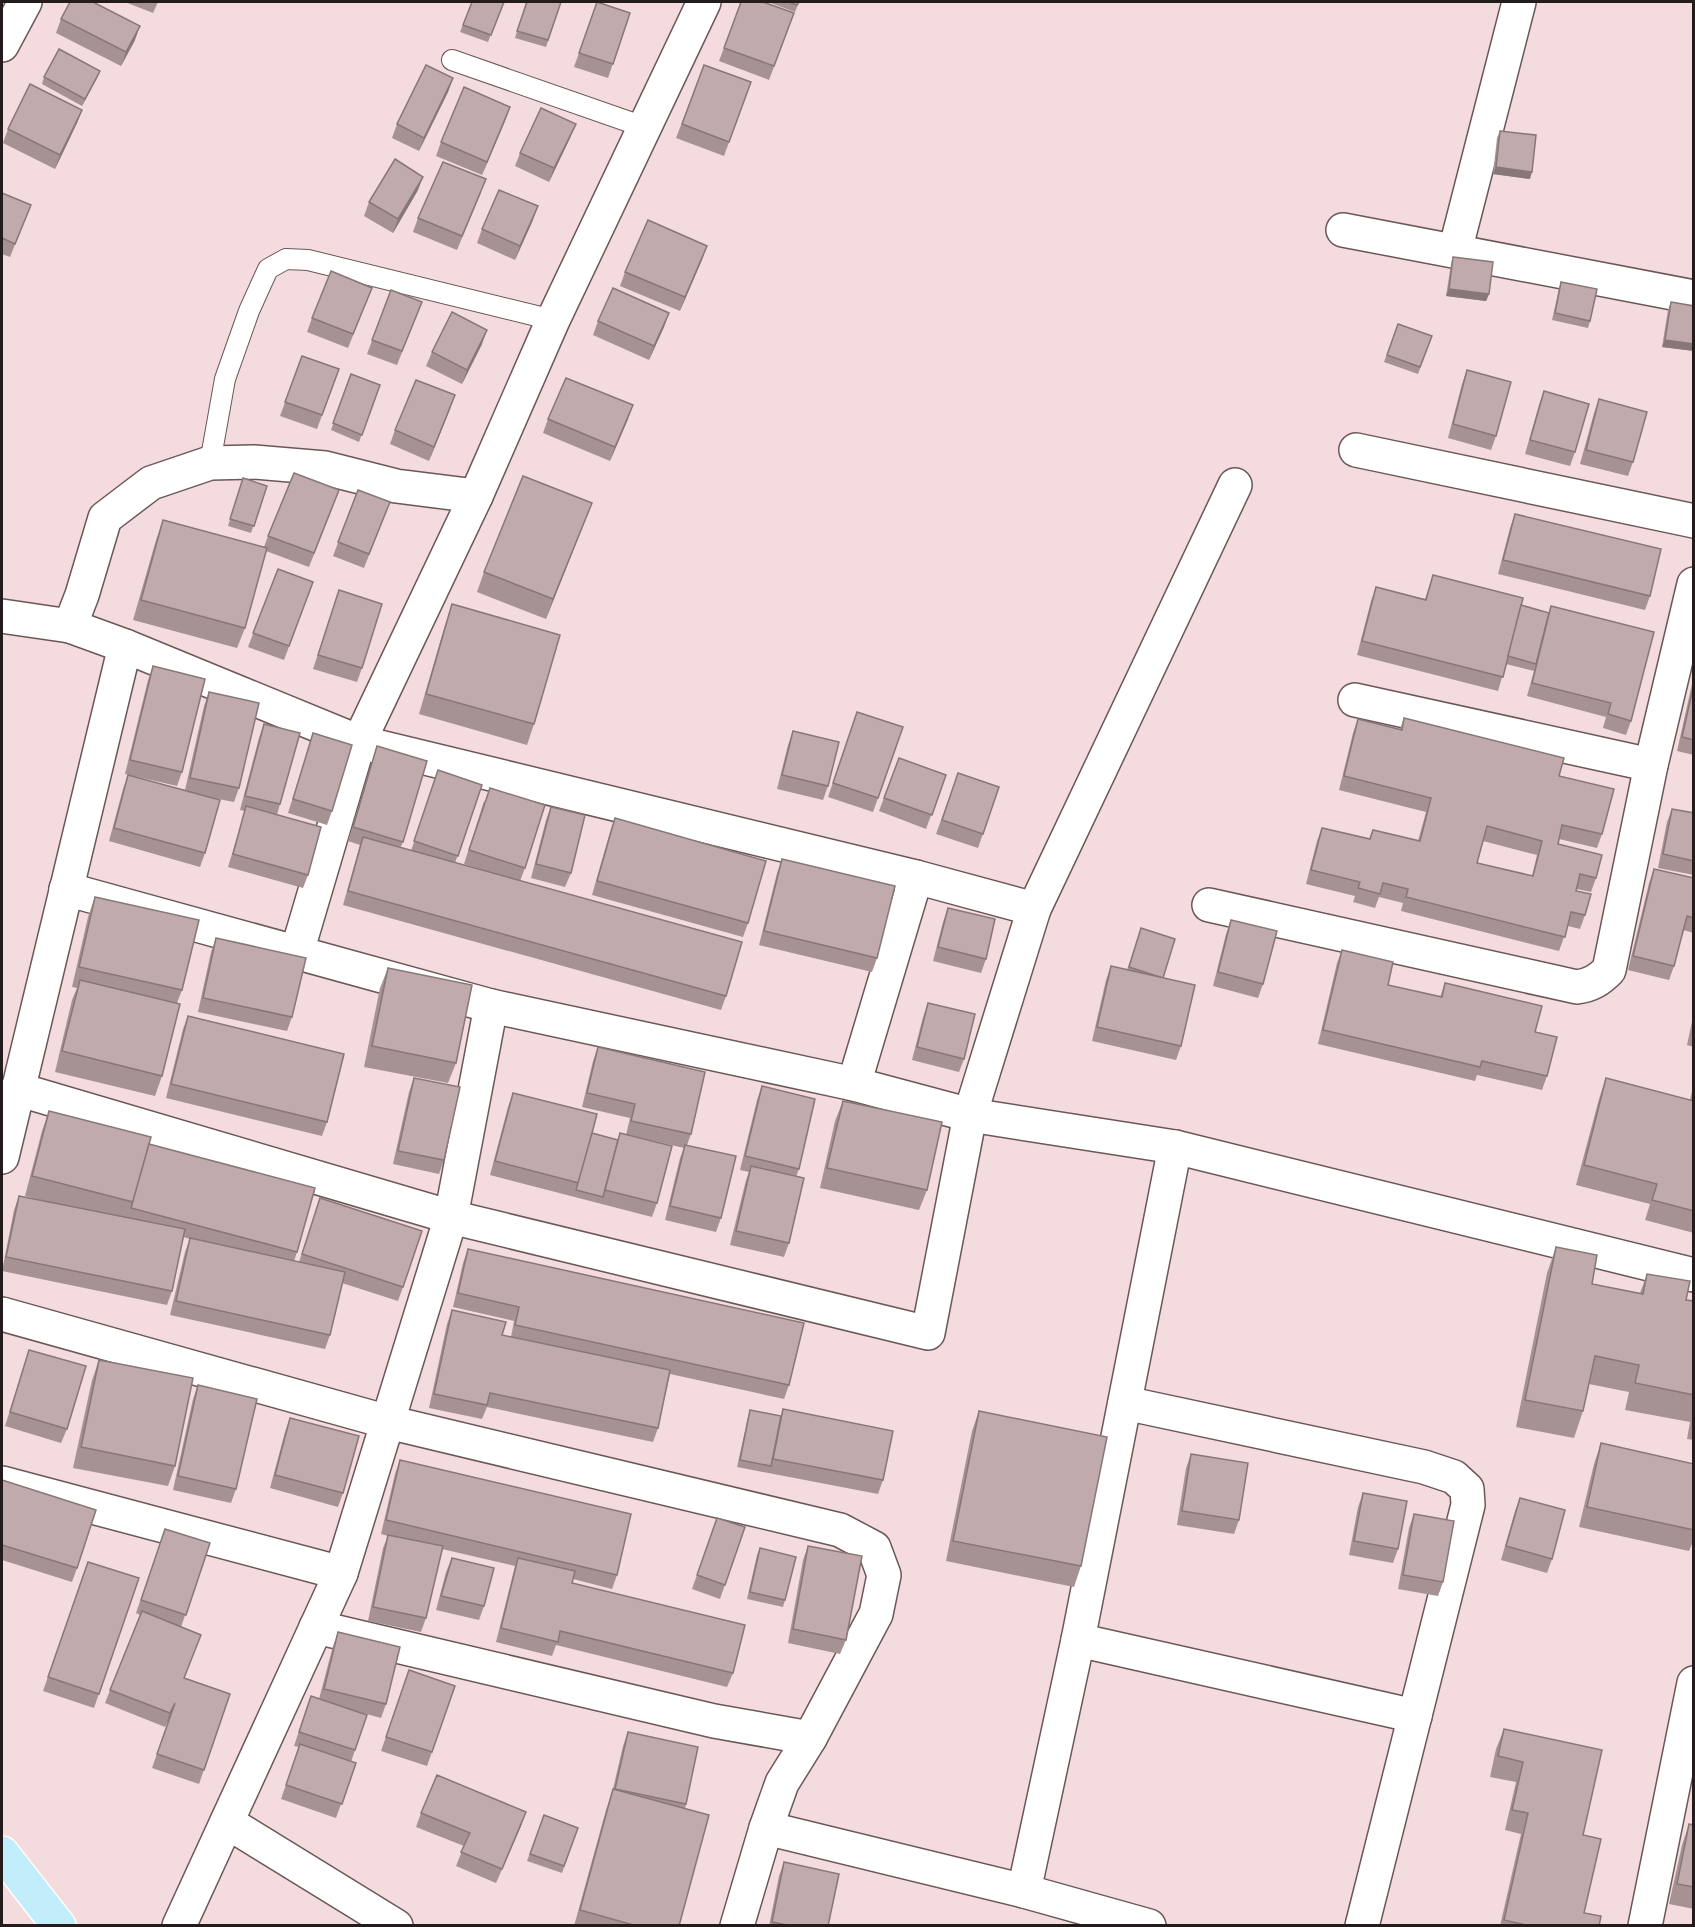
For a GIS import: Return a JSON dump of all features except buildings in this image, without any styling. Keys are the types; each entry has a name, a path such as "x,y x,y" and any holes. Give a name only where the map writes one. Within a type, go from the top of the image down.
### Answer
{"main road":[{"path":"2,1853 58,1926"}],"street":[{"path":"2,45 25,2"},
{"path":"297,952 359,742 476,496 553,320 704,2"},
{"path":"1455,251 1519,2"},
{"path":"1343,230 1694,297"},
{"path":"1356,450 1694,521"},
{"path":"70,626 82,595 105,518 151,483 210,463 254,462 325,468 396,486 476,496"},
{"path":"17,1089 451,1217 928,1333 970,1115 1034,909 1235,485"},
{"path":"1209,905 1577,987 1600,980 1609,970 1652,765 1694,584"},
{"path":"2,616 70,626 125,646 359,742 916,877 1034,909"},
{"path":"2,1157 125,646"},
{"path":"1355,700 1652,765"},
{"path":"854,1084 916,877"},
{"path":"66,889 491,1006 854,1084 970,1115 1175,1148 1694,1275"},
{"path":"179,1926 341,1573 451,1217 491,1006"},
{"path":"1024,1891 1078,1640 1175,1148"},
{"path":"2,1314 388,1422 840,1530 874,1548 884,1575 876,1614 810,1738 783,1783 766,1828 737,1926"},
{"path":"1125,1403 1424,1467 1454,1477 1467,1489 1468,1505 1362,1926"},
{"path":"2,1483 341,1573"},
{"path":"316,1627 714,1721 810,1738"},
{"path":"1078,1640 1415,1716"},
{"path":"1645,1926 1694,1683"},
{"path":"227,1822 396,1926"},
{"path":"766,1828 1024,1891 1149,1926"}],"lane":[{"path":"452,60 644,127"},
{"path":"210,463 225,379 249,311 268,269 286,259 308,260 553,320"}]}
